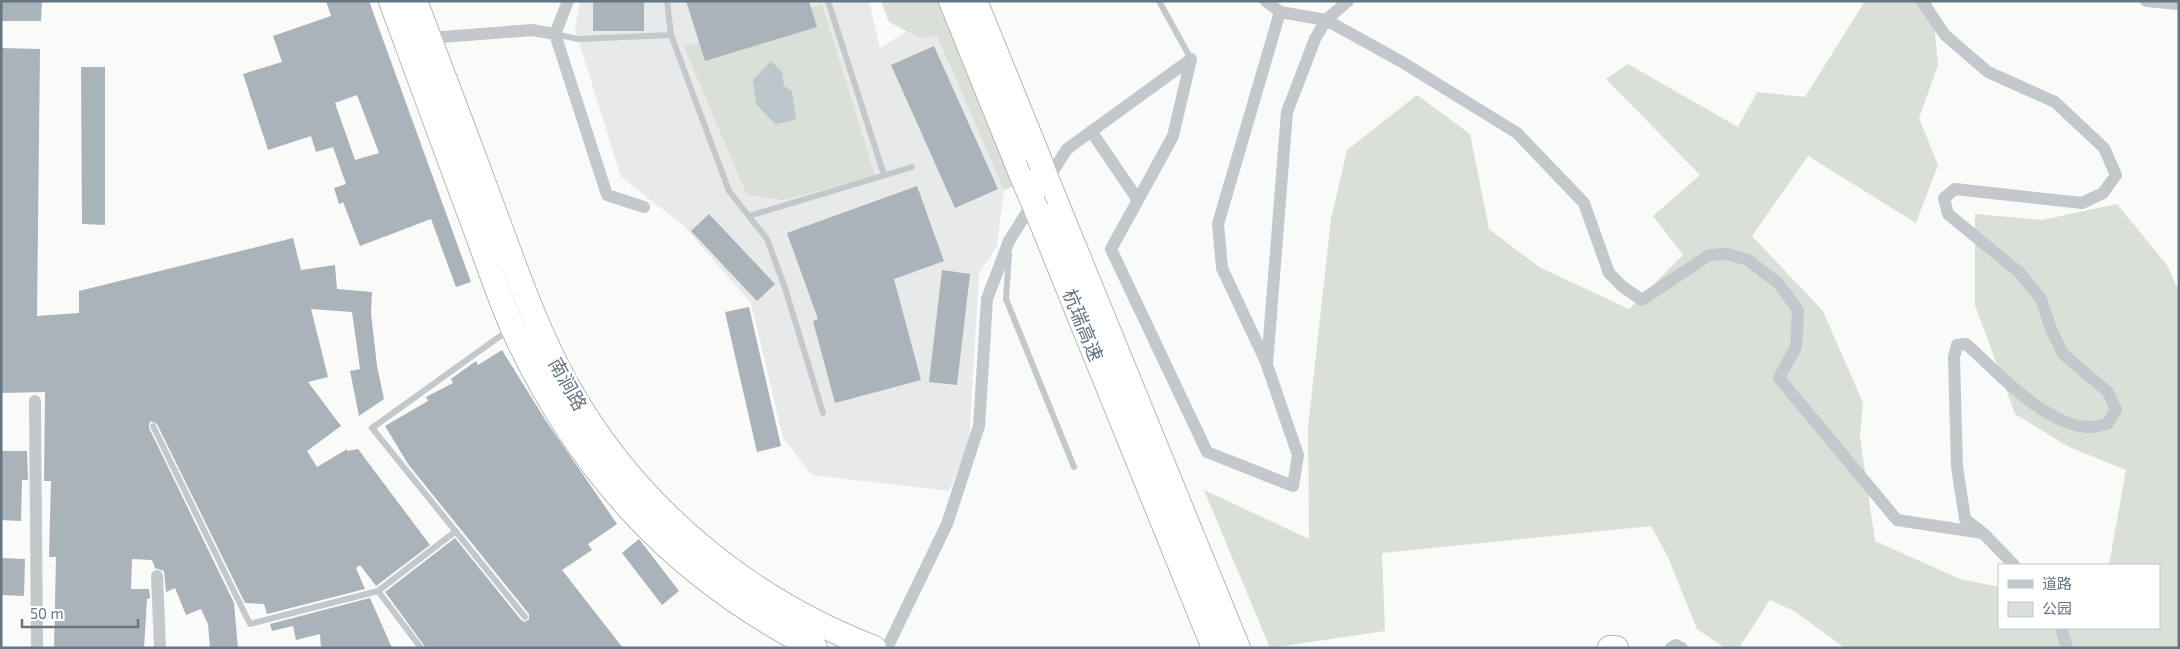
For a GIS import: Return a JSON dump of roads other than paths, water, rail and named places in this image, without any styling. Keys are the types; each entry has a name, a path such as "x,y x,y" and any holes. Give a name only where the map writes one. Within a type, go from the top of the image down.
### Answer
{"highway":[{"name":"南涧路","path":"391,1 513,327 536,375 566,428 606,483 634,515 676,556 729,597 778,628 815,648"},
{"name":"南涧路","path":"416,1 536,324 568,387 604,443 624,469 668,517 716,559 755,587 796,612 874,648"},
{"name":"杭瑞高速","path":"951,1 1024,181 1193,567 1238,648"},
{"name":"杭瑞高速","path":"975,1 1050,185 1193,567 1214,648"},
{"path":"1610,648 1616,648"}],"street":[{"path":"568,1 555,34 607,195 644,207"},
{"path":"1266,1 1280,12 1326,20 1402,62 1517,133 1584,203 1608,273 1623,287 1642,300 1709,255 1727,254 1748,260 1778,283 1798,310 1796,347 1779,378 1897,520 1984,534"},
{"path":"1268,365 1287,112 1315,39 1326,20 1348,1"},
{"path":"1922,1 1945,35 1988,72 2056,102 2104,148 2116,175 2103,193 2082,203 1955,189 1944,198 1948,214 2020,274 2041,299 2062,354 2108,392 2116,410 2106,424 2088,427 2058,420 2032,402 1966,344 1957,345 1954,357 1957,468 1965,519 1984,534 2013,564"},
{"path":"2146,1 2179,4"},
{"path":"1191,59 1173,136 1111,249 1207,452 1293,486 1298,455 1268,365 1222,268 1218,224 1280,12"},
{"path":"429,38 532,30 555,34"},
{"path":"887,648 948,524 979,426 987,299 1009,241 1067,149 1191,59"},
{"path":"1091,131 1138,200"},
{"path":"35,401 37,648"},
{"path":"157,576 160,648"},
{"path":"2061,629 2067,648"},
{"path":"1671,648 1676,645 1682,648"}],"lane":[{"path":"667,1 671,35 729,191 767,239 785,288 823,413"},
{"path":"828,1 884,175"},
{"path":"1159,1 1191,59"},
{"path":"555,34 578,39 671,35"},
{"path":"749,216 912,166"},
{"path":"1009,241 1006,299 1074,467"},
{"path":"513,327 372,428 525,617"},
{"path":"153,426 250,624 378,591 456,531"},
{"path":"378,591 421,648"}]}
